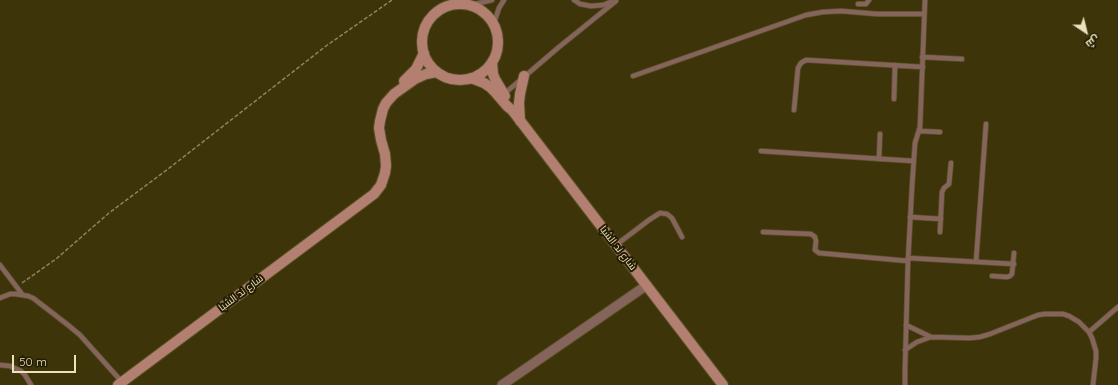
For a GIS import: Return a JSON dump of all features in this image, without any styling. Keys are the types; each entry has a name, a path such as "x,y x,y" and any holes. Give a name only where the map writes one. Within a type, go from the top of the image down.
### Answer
{"main road":[{"path":"454,4 471,5 477,7 486,14 494,23 498,34 498,46 495,57 483,72 471,78 454,79 448,78 437,72 429,64 424,53 423,35 427,24 434,14 454,4"},
{"name":"شارع ند الشبا","path":"365,200 379,179 381,168 381,155 374,131 377,112 386,96 416,69 424,53"},
{"name":"شارع ند الشبا","path":"492,62 495,80 510,104 512,110 723,385"},
{"name":"شارع ند الشبا","path":"120,383 371,197 381,185 385,172 386,160 379,128 381,115 386,104 394,94 414,79 426,74 437,72"},
{"path":"520,121 520,90 524,76"},
{"name":"شارع ند الشبا","path":"471,78 490,87 506,106 512,110"}],"street":[{"path":"502,385 647,285"}],"lane":[{"path":"471,5 492,0"},
{"path":"494,23 499,8 504,0"},
{"path":"574,0 586,5 597,6 616,0"},
{"path":"504,94 616,0"},
{"path":"858,12 858,2 866,4 869,0"},
{"path":"905,385 910,216 915,142 919,131 925,0"},
{"path":"633,76 806,15 832,11 924,14"},
{"path":"922,57 962,59"},
{"path":"794,110 798,68 801,63 806,60 923,67"},
{"path":"894,99 895,65"},
{"path":"976,262 986,124"},
{"path":"919,131 940,132"},
{"path":"879,159 880,134"},
{"path":"761,151 913,161"},
{"path":"940,232 942,192 950,182 951,163"},
{"path":"616,245 660,213 667,214 672,218 682,237"},
{"path":"910,216 941,219"},
{"path":"763,232 811,234 815,236 815,250 819,253 908,260 1014,264"},
{"path":"992,276 1010,276 1013,272 1014,253"},
{"path":"0,265 22,294"},
{"path":"0,298 10,294 22,294 33,298 86,341 120,383"},
{"path":"1089,332 1118,307"},
{"path":"905,350 917,342 931,337 980,337 1033,316 1063,314 1079,322 1089,332 1092,338 1096,351 1093,385"},
{"path":"906,325 931,337"},
{"path":"0,366 10,366 21,371 31,385"}],"path":[{"path":"16,286 56,259 109,213 326,46 392,0"}]}
